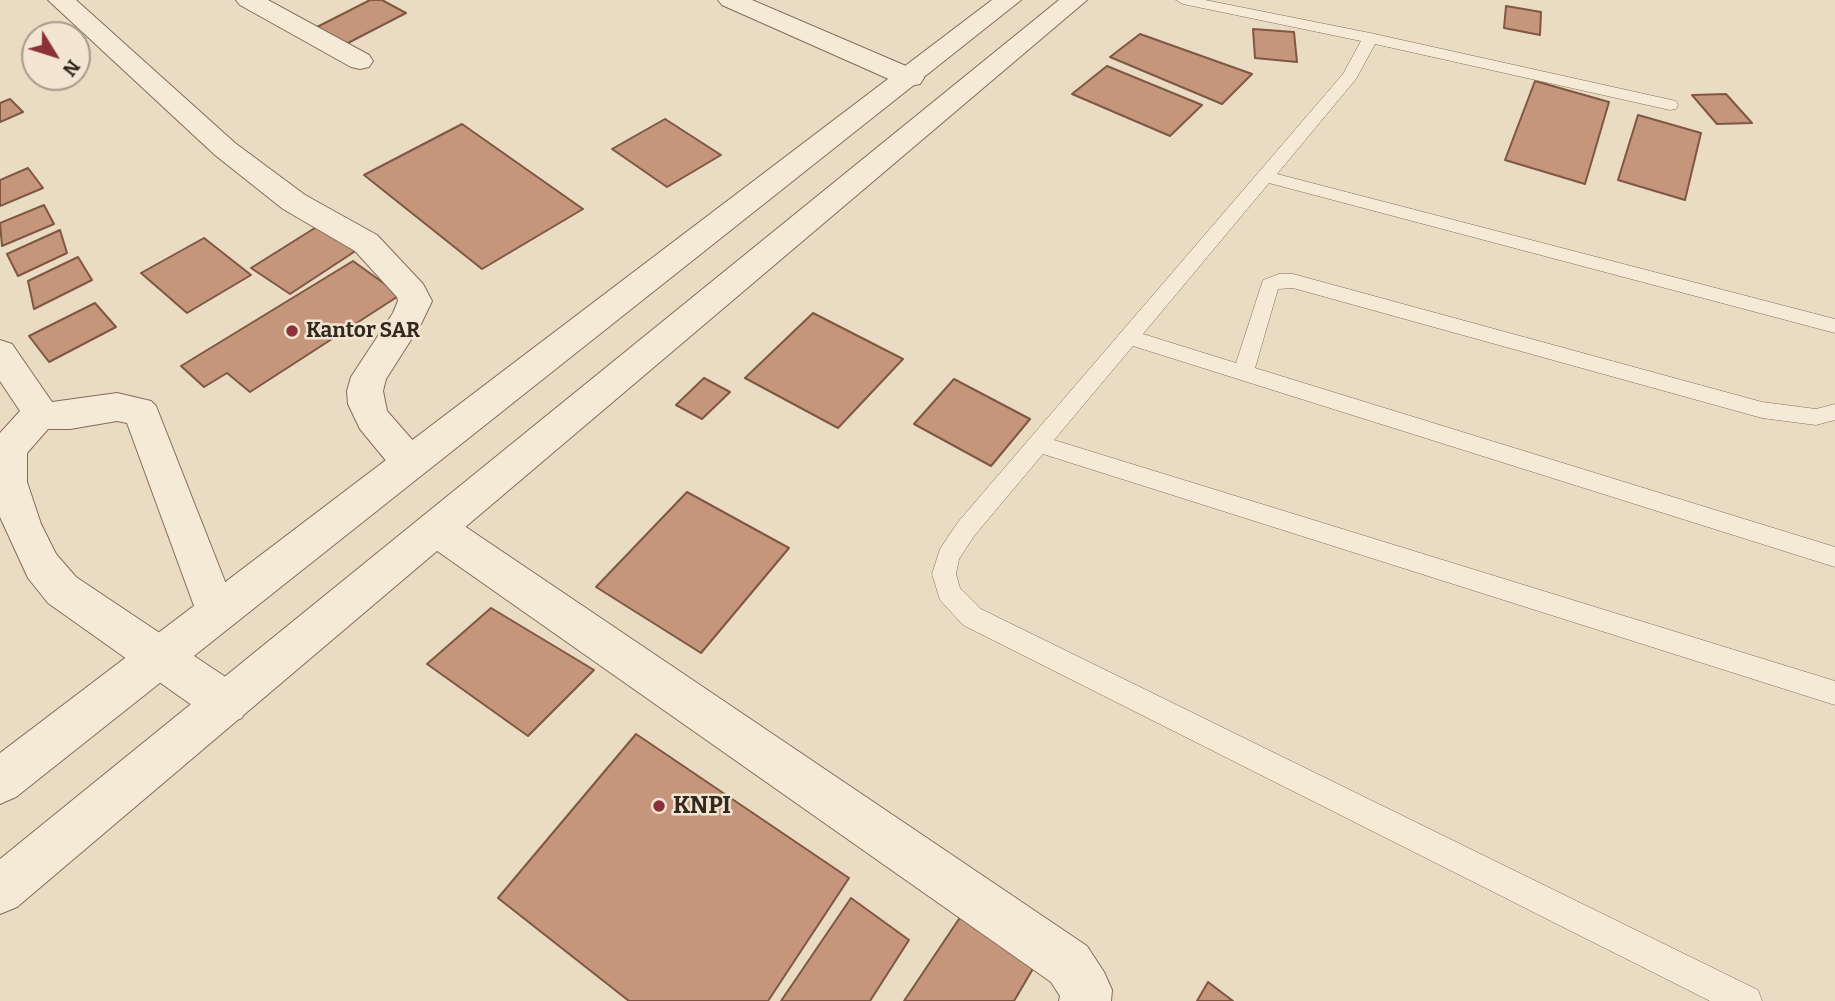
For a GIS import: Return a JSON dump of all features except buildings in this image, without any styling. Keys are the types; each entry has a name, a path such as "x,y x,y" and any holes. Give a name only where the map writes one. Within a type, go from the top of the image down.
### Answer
{"street":[{"path":"61,0 225,149 293,202 366,243 411,292 415,301 409,316 369,377 365,391 366,404 373,419 410,463"},
{"path":"249,0 360,61"},
{"path":"731,0 910,78"},
{"path":"0,780 1008,0"},
{"path":"0,890 1074,0"},
{"path":"0,353 40,413"},
{"path":"40,413 61,415 117,407 138,411 143,416 216,612"},
{"path":"40,413 9,448 7,461 8,482 22,525 42,566 62,590 226,703"},
{"path":"436,530 1069,964 1086,990 1085,1001"}],"lane":[{"path":"1183,0 1370,37 1670,105"},
{"path":"1370,37 1350,75 966,529 948,556 944,574 949,593 972,617 1722,991 1747,1001"},
{"path":"1265,176 1835,326"},
{"path":"1243,373 1270,285 1279,281 1293,281 1762,410 1816,417 1835,412"},
{"path":"1129,337 1835,557"},
{"path":"1038,444 1835,693"}],"place":[{"name":"Kantor SAR","path":"292,331"},
{"name":"KNPI","path":"659,806"}]}
